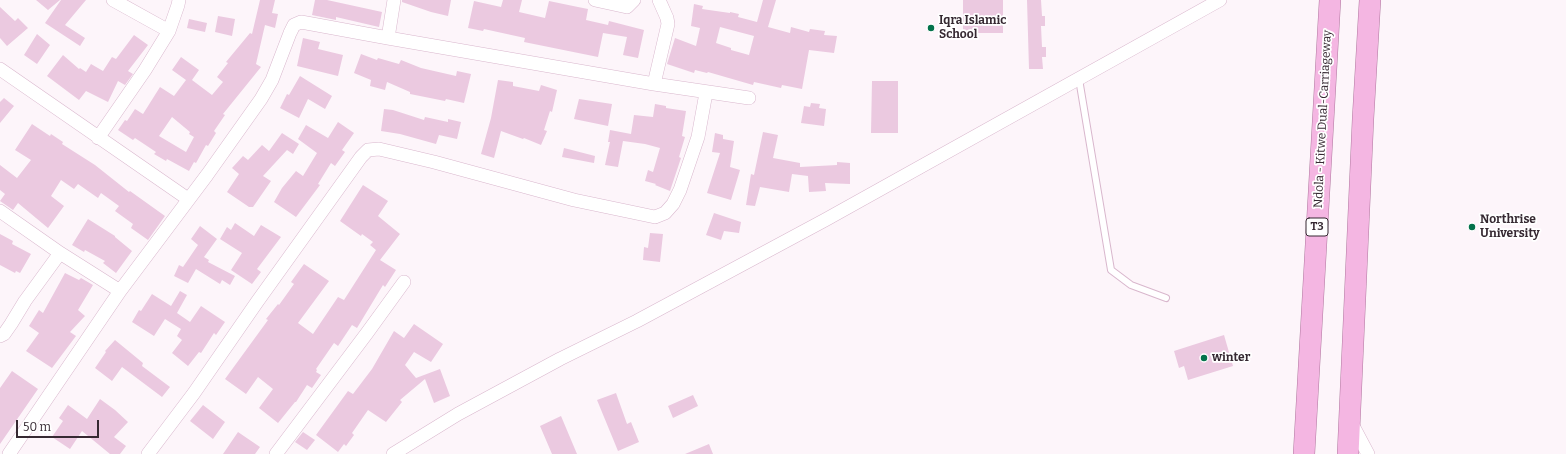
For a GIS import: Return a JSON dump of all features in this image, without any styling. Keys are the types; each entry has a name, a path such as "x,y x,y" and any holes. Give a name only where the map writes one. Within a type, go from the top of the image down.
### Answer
{"highway":[{"name":"Ndola - Kitwe Dual-Carriageway","path":"1304,454 1330,0"},
{"path":"1348,454 1362,127 1370,0"}],"street":[{"path":"113,0 169,31"},
{"path":"98,138 145,70 169,31 179,0"},
{"path":"388,38 394,0"},
{"path":"595,0 626,7 634,0"},
{"path":"654,84 668,24 668,18 659,0"},
{"path":"393,454 458,414 560,359 637,321 712,281 1079,80 1220,0"},
{"path":"9,454 120,291 261,99 272,80 294,25 301,22 706,93 749,98"},
{"path":"0,69 188,199"},
{"path":"148,454 194,393 361,157 368,150 386,150 574,200 655,217 665,213 673,204 680,190 698,137 706,93"},
{"path":"0,211 60,253 120,291"},
{"path":"0,336 7,329 25,301 60,253"},
{"path":"276,454 367,334 404,282"},
{"path":"1349,418 1368,454"}],"lane":[{"path":"1079,80 1111,270 1131,285 1166,298"}],"building":[{"path":"36,0 60,0 48,10"},
{"path":"61,0 86,0 65,25 85,38 80,46 45,23"},
{"path":"260,0 275,0 272,13 278,14 275,28 265,25 256,64 261,67 223,114 225,115 214,131 216,133 208,146 206,145 196,163 194,162 189,171 167,159 166,161 154,154 156,152 135,138 133,140 118,130 125,120 127,121 135,109 143,114 160,87 174,96 186,80 172,70 181,57 199,70 192,80 212,95 223,82 217,77 228,63 226,62 250,33 252,34","holes":["172,117 190,132 189,134 194,137 186,152 159,136"]},
{"path":"315,0 327,0 382,12 379,27 336,17 336,20 312,15"},
{"path":"402,0 451,0 448,16 402,2"},
{"path":"503,0 522,0 519,12 545,18 549,1 588,9 586,20 608,25 609,21 644,30 638,58 623,55 627,37 603,33 598,57 524,42 525,38 484,29 483,31 468,28 474,1 501,7"},
{"path":"763,0 776,0 768,27 790,33 791,27 809,32 810,29 825,31 824,35 837,36 834,53 809,50 802,89 782,85 781,88 754,82 753,85 708,72 695,70 694,73 667,64 675,38 696,46 700,28 691,26 694,4 703,6 702,9 739,14 738,17 757,22","holes":["720,27 754,36 749,55 731,50 731,48 716,43"]},
{"path":"963,0 1003,0 1003,33 963,33"},
{"path":"1027,0 1041,0 1042,16 1045,16 1045,26 1041,26 1042,47 1046,47 1046,57 1042,57 1043,69 1029,69"},
{"path":"0,7 15,21 18,18 28,28 7,46 0,38"},
{"path":"218,16 235,19 232,36 215,32"},
{"path":"189,19 207,23 205,32 187,28"},
{"path":"37,34 50,45 37,64 24,55"},
{"path":"134,35 148,45 128,71 133,74 125,85 118,81 108,102 86,91 79,100 47,76 63,55 79,69 80,68 86,72 91,64 103,71 112,57 116,59"},
{"path":"303,38 320,42 318,49 343,55 338,76 297,66"},
{"path":"361,54 377,60 378,58 399,64 401,60 421,68 456,76 457,71 471,74 464,103 410,94 410,92 387,82 385,90 370,86 371,80 354,73"},
{"path":"300,76 332,96 325,109 308,99 299,118 280,108 287,94 289,95"},
{"path":"498,80 513,82 513,86 539,91 541,85 557,90 552,112 550,111 544,130 547,131 541,145 501,131 494,158 481,154 491,118"},
{"path":"872,81 898,81 898,133 871,133"},
{"path":"4,98 14,106 0,123 0,102"},
{"path":"579,99 612,104 608,126 574,119"},
{"path":"811,103 820,104 819,108 826,109 824,126 801,123 804,106 810,107"},
{"path":"655,104 666,106 666,108 686,111 682,136 685,137 679,157 681,158 670,191 655,185 656,184 645,181 648,170 653,172 660,148 623,141 618,167 605,165 610,142 608,142 610,130 631,134 634,115 653,117"},
{"path":"384,109 393,110 424,120 425,117 448,122 448,119 461,122 457,139 439,135 436,144 400,134 381,131"},
{"path":"338,122 354,133 342,150 345,152 335,166 331,163 318,184 320,185 296,217 274,202 282,188 296,171 303,176 317,153 298,139 306,125 328,138"},
{"path":"32,124 50,136 51,134 63,142 62,144 95,165 129,192 130,191 165,216 148,240 131,228 133,224 115,211 119,206 101,193 98,198 78,184 74,189 61,180 51,196 64,206 48,228 18,203 13,210 0,201 5,194 0,190 0,165 17,178 31,160 15,150"},
{"path":"763,132 778,135 773,158 800,163 800,167 837,165 837,162 850,163 850,184 825,183 826,191 809,192 808,176 792,174 789,192 760,187 755,206 746,205 751,174 754,175"},
{"path":"282,133 299,144 293,154 287,150 263,176 271,181 253,207 249,207 227,192 239,174 232,168 243,156 248,160 262,145 269,151"},
{"path":"715,133 723,135 723,139 734,141 730,167 740,170 731,200 707,193 720,153 712,152"},
{"path":"564,148 595,156 594,163 562,157"},
{"path":"363,185 388,201 378,216 400,234 380,260 396,270 385,287 383,285 357,328 352,325 338,346 334,343 316,369 316,372 321,375 312,388 307,385 296,402 278,423 259,408 273,389 258,377 246,394 225,379 268,320 266,319 278,304 279,305 294,284 291,282 304,264 329,281 298,323 313,334 338,297 344,300 376,250 370,245 373,242 362,234 361,236 340,221"},
{"path":"714,213 741,222 739,233 724,231 721,240 706,235"},
{"path":"88,219 115,236 132,251 116,273 103,263 105,261 72,245"},
{"path":"235,223 254,236 261,225 281,237 257,269 261,272 252,284 231,270 242,253 220,239 227,227 231,230"},
{"path":"200,226 217,239 204,257 209,260 208,262 235,276 230,285 222,280 220,284 196,269 188,283 174,276 179,265 183,267 198,245 191,239"},
{"path":"650,233 663,234 660,262 643,260 644,247 648,248"},
{"path":"0,234 13,241 12,244 31,254 20,273 16,271 15,273 0,265"},
{"path":"65,273 79,280 81,278 93,285 78,310 85,316 70,332 76,336 52,368 26,351 39,333 29,326 39,310 43,313"},
{"path":"180,291 187,295 177,313 190,322 201,306 225,322 216,335 214,333 201,353 199,352 188,366 172,353 182,340 177,336 181,329 165,319 154,336 132,322 139,310 141,311 152,294 171,306"},
{"path":"414,324 443,344 431,362 414,352 405,365 416,378 440,369 450,396 434,403 425,379 400,400 402,402 386,422 368,410 352,433 354,435 346,446 344,444 338,452 316,435 348,391 353,394 372,369 394,331 404,338"},
{"name":"winter","path":"1224,335 1233,366 1188,380 1184,366 1179,368 1174,351"},
{"path":"115,340 143,363 142,366 170,387 162,397 122,367 112,381 95,368 106,352 105,351"},
{"path":"12,371 38,389 0,444 0,388"},
{"path":"616,393 627,424 631,422 639,442 618,451 597,400"},
{"path":"693,395 698,406 673,418 668,406"},
{"path":"100,399 128,422 114,437 126,446 120,454 110,454 82,431 70,449 52,437 63,421 59,418 68,405 87,419"},
{"path":"203,405 225,422 213,439 190,421"},
{"path":"561,416 577,454 552,454 540,426"},
{"path":"238,432 260,447 255,454 223,454"},
{"path":"303,432 315,440 307,450 295,442"},
{"path":"709,444 713,454 685,454"}],"place":[{"name":"Iqra Islamic School","path":"931,28"},
{"name":"Northrise University","path":"1472,227"},
{"name":"winter","path":"1204,358"}]}
